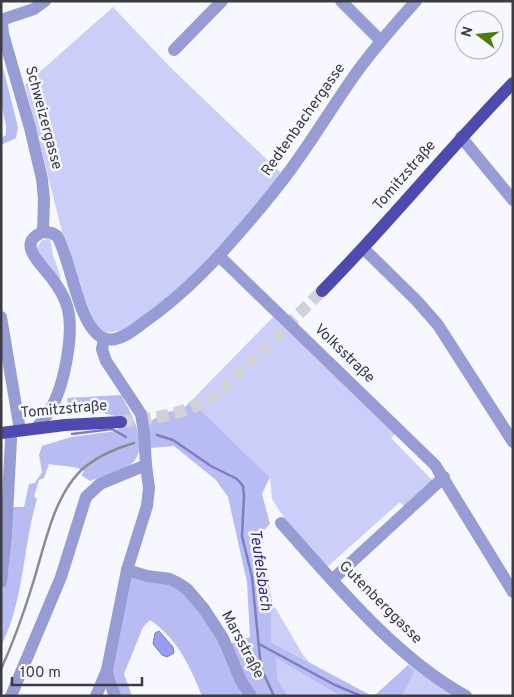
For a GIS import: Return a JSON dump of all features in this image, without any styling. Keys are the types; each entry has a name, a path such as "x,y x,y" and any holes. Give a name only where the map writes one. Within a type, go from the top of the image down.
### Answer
{"main road":[{"name":"Tomitzstraße","path":"322,292 364,249 461,137 513,83"},
{"name":"Tomitzstraße","path":"10,432 122,422"}],"street":[{"path":"3,18 34,9 45,1"},
{"path":"174,50 222,1"},
{"path":"341,1 381,41"},
{"name":"Redtenbachergasse","path":"104,339 113,339 126,334 155,315 196,280 219,256 298,160 332,107 381,41 416,1"},
{"name":"Schweizergasse","path":"3,18 3,34 30,128 44,190 43,232"},
{"path":"461,137 513,200"},
{"path":"42,428 58,393 71,330 65,300 55,283 36,261 31,252 31,242 34,237 43,232 52,233 60,241 71,278 86,317 96,333 104,339 102,349 106,361 141,414 144,432 149,497 127,570 108,670 108,678 115,696"},
{"path":"364,249 417,300 438,325 513,442"},
{"name":"Volksstraße","path":"219,256 435,465 513,592"},
{"path":"1,317 11,440 1,582"},
{"path":"11,696 61,577 86,496 100,484 146,465"},
{"path":"332,580 444,477"},
{"name":"Gutenberggasse","path":"280,523 332,580 403,652 451,688 466,696"},
{"name":"Marsstraße","path":"127,570 147,576 170,579 187,589 204,609 223,638 241,682 251,696"},
{"path":"96,696 108,670"}],"shaded area":[{"path":"113,7 170,67 281,173 259,203 173,297 123,330 105,333 97,328 72,271 25,85"},
{"path":"1,60 18,127 16,138 1,145 1,138 6,135 6,126 1,103"},
{"path":"50,239 61,278 41,258 36,249 42,240"},
{"path":"273,317 395,434 391,438 433,481 405,508 400,502 327,567 294,531 272,499 270,477 191,401"},
{"path":"121,395 129,409 139,436 140,444 135,460 126,468 90,481 81,475 84,471 81,469 49,464 44,478 39,480 34,496 37,499 19,592 9,629 1,646 1,602 12,507 24,507 29,484 35,483 42,472 39,455 42,446 71,437 116,431 120,427 120,417 68,405 67,398"},
{"path":"191,401 270,477 262,494 270,524 260,534 272,602 271,642 372,696 340,696 276,658 278,680 288,696 256,696 242,675 229,644 250,637 247,582 228,497 216,480 174,446 150,448 149,422 165,412 182,410"},
{"path":"132,575 169,584 186,594 207,620 216,635 245,696 202,696 182,654 168,635 150,620 143,627 124,674 132,696 120,696 112,674"},
{"path":"272,602 303,655 309,662 271,642"},
{"path":"276,658 340,696 288,696 278,680"},
{"path":"411,663 458,696 402,696 415,671 408,665"},
{"path":"408,665 415,671 402,696 374,696"}],"water":[{"path":"159,631 173,647 174,653 167,657 162,655 153,644 155,633"}],"waterway":[{"name":"Teufelsbach","path":"72,434 112,429 126,437"},
{"name":"Teufelsbach","path":"157,435 173,440 211,466 237,479 243,486 242,536 252,577 261,668 274,696"},
{"name":"Teufelsbach","path":"259,644 335,685 361,696"}],"tunnel":[{"path":"121,422 183,411 219,393 322,291"}],"railway":[{"path":"1,669 22,616 52,520 66,490 75,477 91,462 109,452 134,443"}]}
